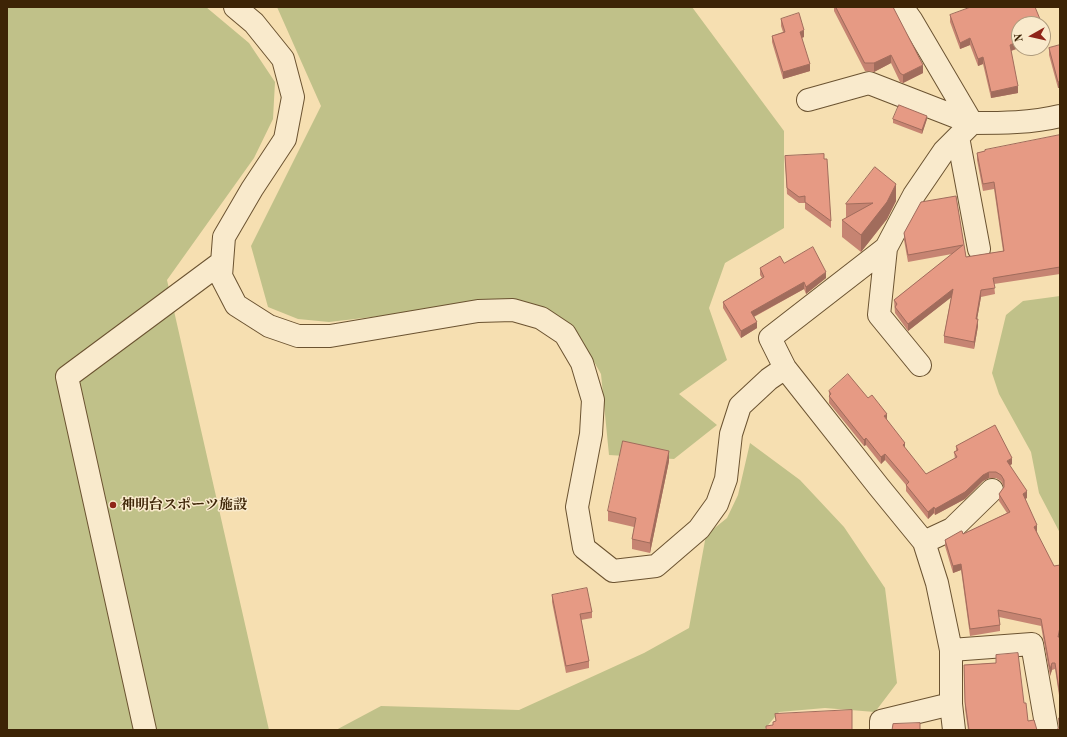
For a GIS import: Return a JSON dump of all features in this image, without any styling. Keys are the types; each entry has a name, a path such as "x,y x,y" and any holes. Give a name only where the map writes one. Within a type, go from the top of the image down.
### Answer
{"street":[{"path":"235,7 254,23 283,59 293,97 285,139 252,189 224,237 221,276 236,306 270,326 298,336 330,336 478,311 513,310 541,318 565,334 582,363 593,400 590,434 577,507 584,548 613,571 656,566 699,528 717,504 726,479 731,434 740,406 769,379 785,368"},
{"path":"902,7 912,21 965,130 979,249"},
{"path":"808,100 869,82 965,130 1043,120 1060,116"},
{"path":"920,365 878,315 886,248 914,195 944,151 965,130"},
{"path":"886,248 770,338 785,368 879,488 924,542 938,583 951,650 951,704 954,730"},
{"path":"145,730 67,377 222,262"},
{"path":"924,542 952,529 992,490"},
{"path":"951,650 1032,644 1047,730"},
{"path":"881,730 881,721 951,704"}],"green space":[{"name":"神明台スポーツ施設","path":"7,7 206,7 249,43 275,82 273,119 254,158 167,280 269,730 7,730"},
{"path":"277,7 692,7 784,131 784,228 725,263 709,308 727,360 679,394 717,425 674,459 609,455 601,374 581,339 557,319 476,305 329,322 298,319 268,307 251,246 321,106"},
{"path":"1060,296 1060,533 1039,493 1031,452 999,394 992,373 1006,315 1023,301"},
{"path":"750,443 800,480 844,527 885,588 897,683 875,712 825,708 779,712 764,730 336,730 381,706 519,710 644,653 689,628 706,535 727,518 738,495"}],"building":[{"path":"836,7 893,7 923,65 903,75 900,73 891,55 874,63 865,63"},
{"path":"971,7 1035,7 1039,16 1011,16 1011,56 1018,86 991,92 983,57 978,59 970,38 960,43 950,15"},
{"path":"799,13 804,30 800,32 810,64 783,72 772,36 785,32 781,19"},
{"path":"1060,45 1060,81 1058,82 1051,56 1051,47"},
{"path":"899,105 927,116 922,130 893,119"},
{"path":"1060,135 1060,267 993,278 995,288 981,290 974,342 944,336 953,289 908,324 895,307 897,304 894,300 963,245 908,255 904,233 921,202 956,196 966,257 1004,251 994,182 983,184 977,153 985,150"},
{"path":"824,154 824,159 827,159 831,221 805,202 805,196 799,197 787,188 785,156"},
{"path":"875,167 896,184 887,202 861,235 842,220 873,203 846,204"},
{"path":"813,247 826,272 806,287 804,282 751,312 757,322 741,331 723,302 764,277 760,268 780,256 784,263"},
{"path":"848,374 868,398 872,395 887,414 884,416 905,443 903,445 926,474 957,457 954,452 958,450 956,446 995,425 1012,458 1007,461 1027,491 1023,494 1037,525 1034,527 1054,566 1060,565 1060,627 1058,637 1060,637 1060,696 1055,663 1052,663 1050,669 1041,619 998,610 1000,625 970,629 961,564 953,566 945,540 961,531 963,534 1010,512 999,494 1004,487 1004,480 1001,475 996,472 989,472 983,475 965,492 935,509 934,507 928,512 906,485 909,482 885,454 881,457 866,438 864,440 829,396 831,394 829,391"},
{"path":"623,441 669,451 650,543 632,539 636,518 608,511"},
{"path":"587,588 592,612 580,614 589,661 566,666 552,595"},
{"path":"1018,653 1024,703 1026,703 1028,721 1034,720 1037,730 969,730 965,702 964,665 996,663 996,655"},
{"path":"852,710 852,730 766,730 766,726 773,725 773,722 776,721 775,714"},
{"path":"1059,718 1060,730 1057,730 1059,727"},
{"path":"920,723 920,730 892,730 893,724"}],"place":[{"name":"神明台スポーツ施設","path":"113,505"}]}
